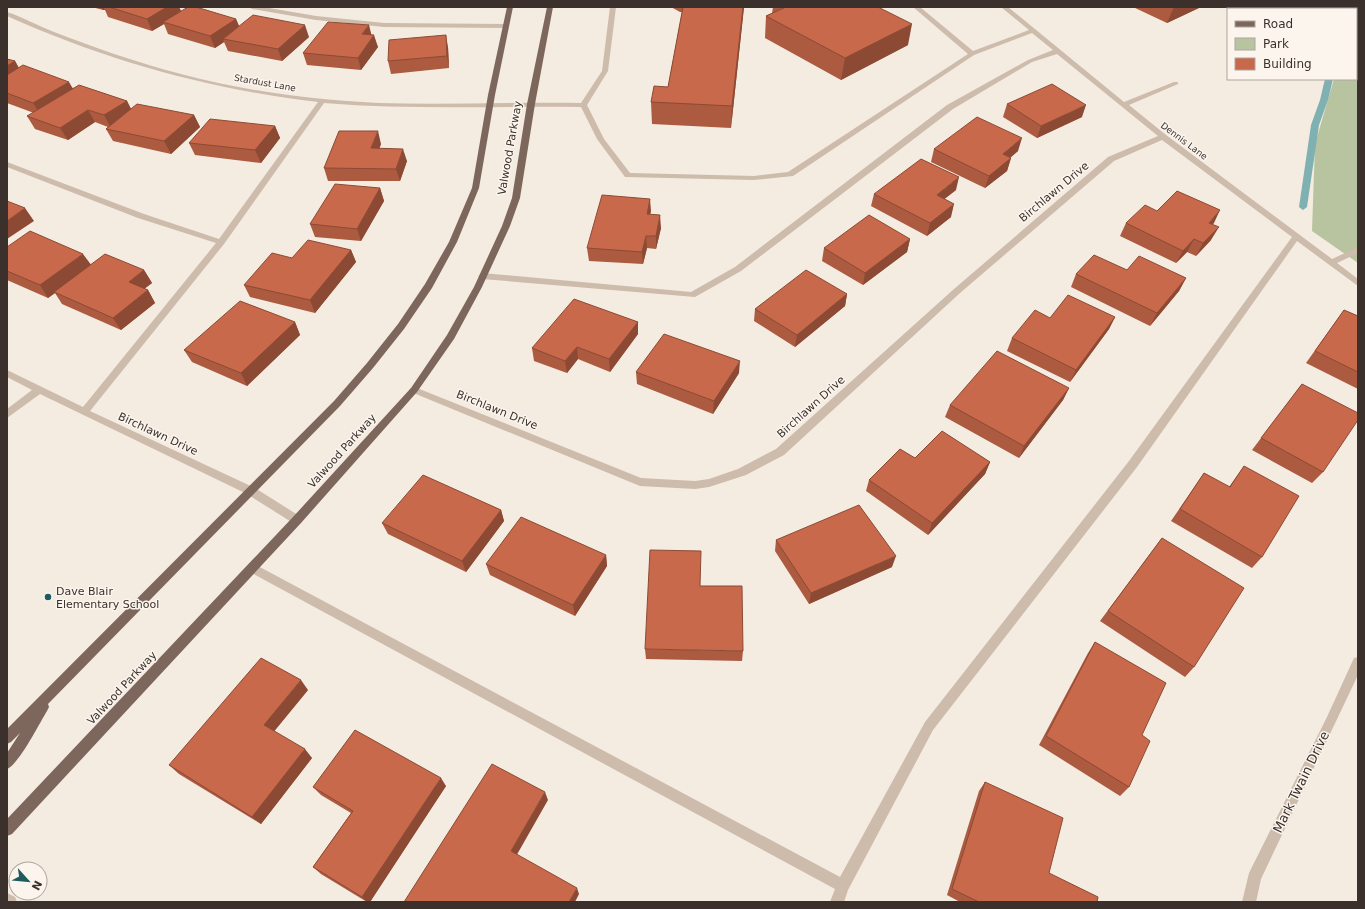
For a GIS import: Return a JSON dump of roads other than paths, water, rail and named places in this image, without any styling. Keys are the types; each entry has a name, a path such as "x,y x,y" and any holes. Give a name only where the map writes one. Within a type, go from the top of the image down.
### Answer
{"main road":[{"path":"7,738 308,434 363,376 405,321 437,274 454,241 474,194 489,106 510,7"},
{"name":"Valwood Parkway","path":"7,830 297,520 414,390 451,337 506,226 516,198 531,104 550,7"},
{"path":"7,763 15,753 54,690"}],"street":[{"path":"252,7 316,18 384,24 506,26"},
{"path":"613,7 605,71 583,106 601,139 628,175 754,178 790,174 972,54 1033,31"},
{"path":"916,7 972,54"},
{"name":"Dennis Lane","path":"1004,7 1162,138 1358,283"},
{"name":"Stardust Lane","path":"7,14 43,31 141,65 211,83 293,97 362,104 489,106 531,104 583,106"},
{"path":"482,276 692,295 738,269 950,107 1030,61 1058,52"},
{"path":"1123,105 1176,83"},
{"path":"84,412 221,242 323,100"},
{"name":"Birchlawn Drive","path":"414,390 640,482 695,485 709,483 742,472 780,452 956,291 1111,159 1162,138"},
{"path":"7,164 141,216 221,242"},
{"path":"837,902 843,886 929,726 1133,464 1296,237"},
{"path":"1331,263 1358,250"},
{"name":"Birchlawn Drive","path":"7,373 38,390 251,492 297,520"},
{"path":"7,414 38,390"},
{"path":"252,568 843,886"},
{"name":"Mark Twain Drive","path":"1249,902 1254,878 1331,721 1358,662"}],"waterway":[{"path":"1303,207 1315,125 1324,100 1329,80"}],"place":[{"name":"Dave Blair Elementary School","path":"48,597"}]}
